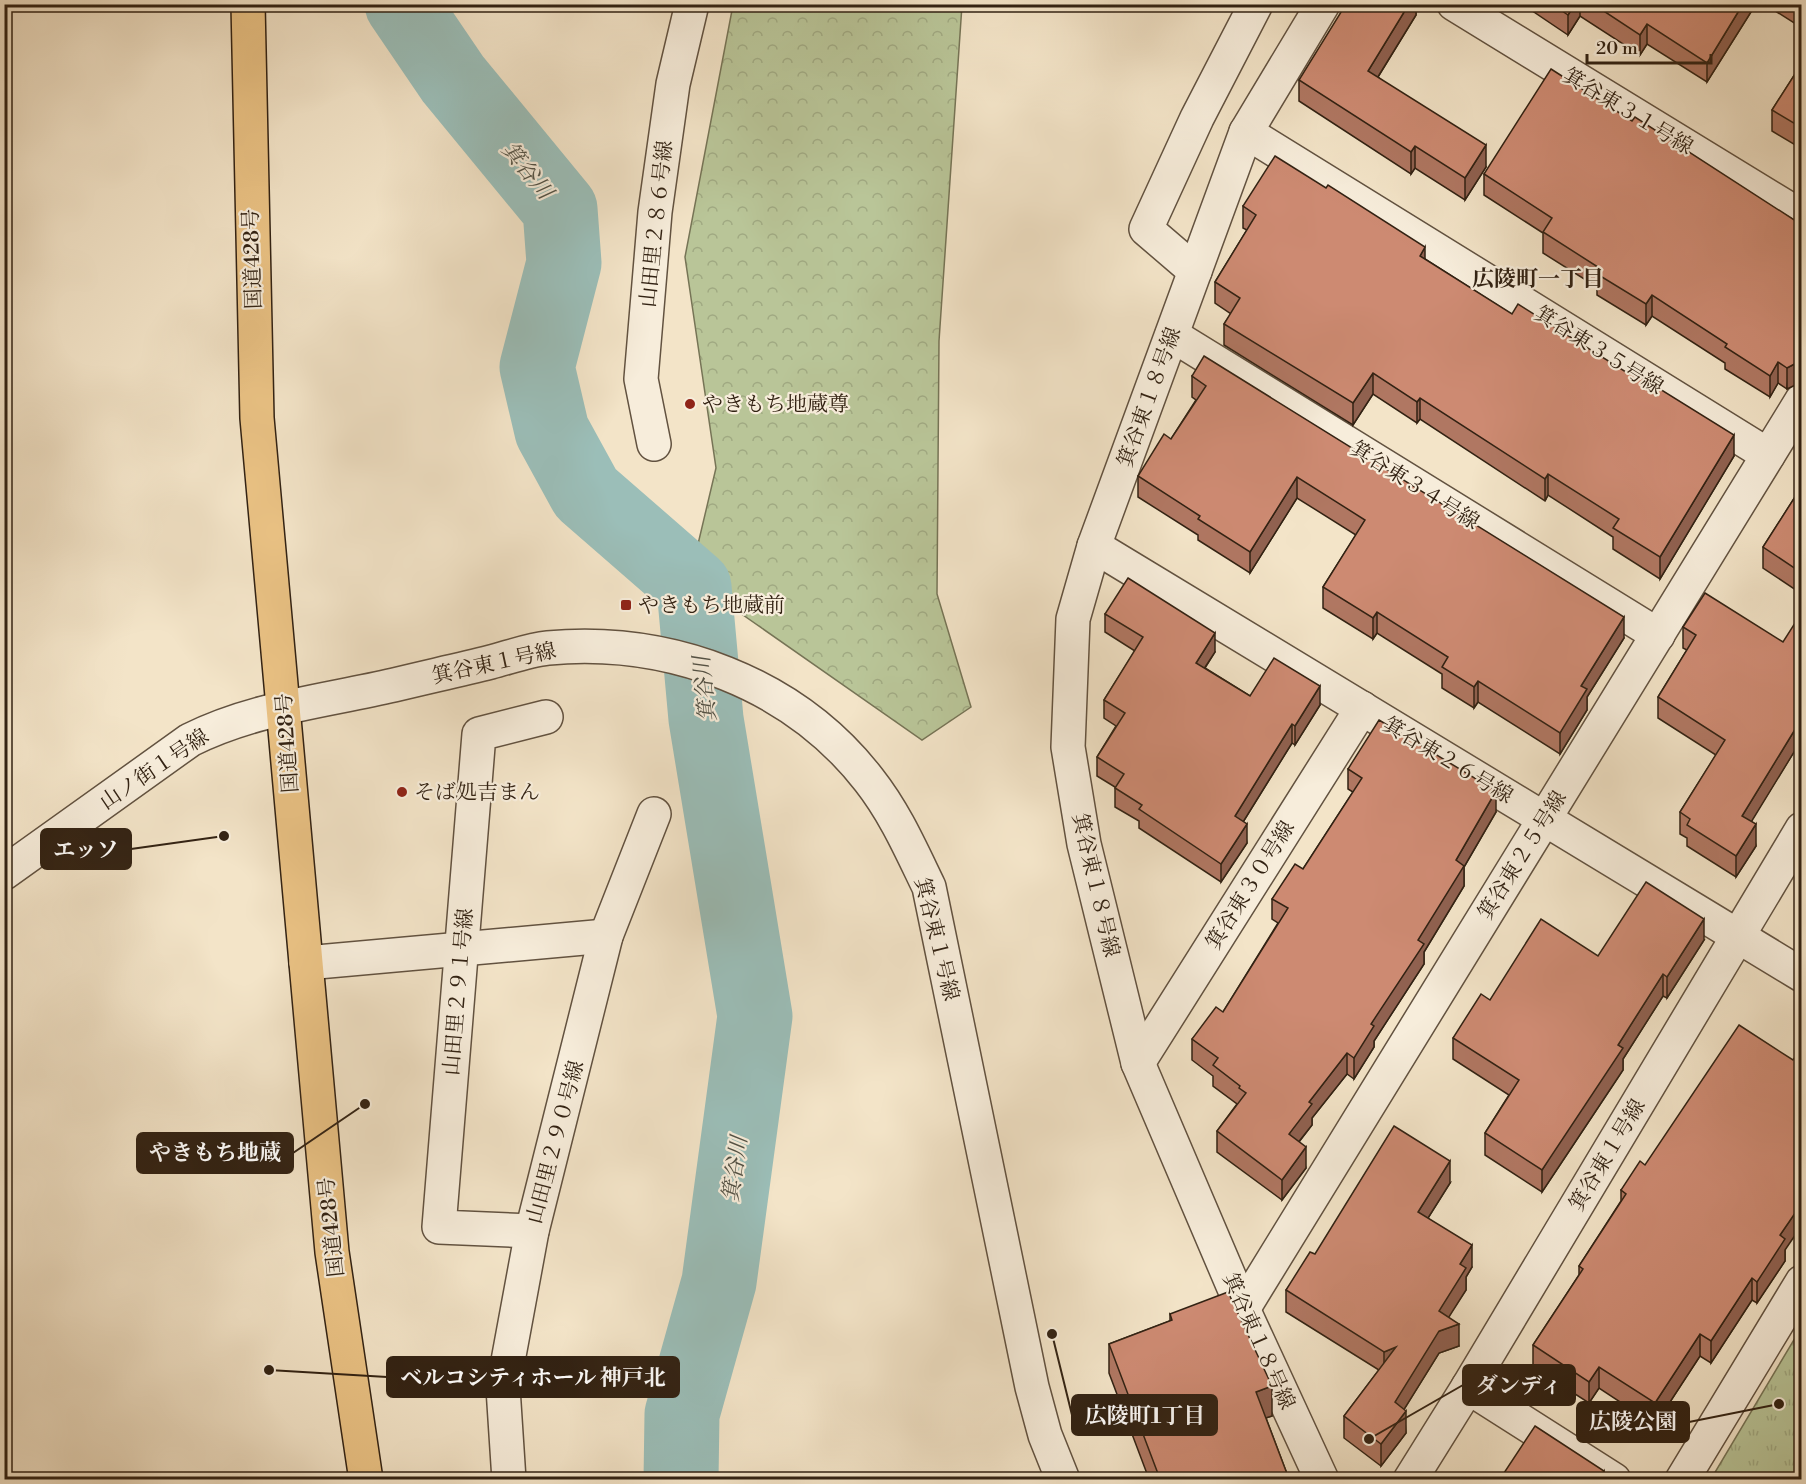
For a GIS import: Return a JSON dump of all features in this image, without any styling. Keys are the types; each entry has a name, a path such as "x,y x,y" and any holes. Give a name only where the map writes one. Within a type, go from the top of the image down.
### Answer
{"highway":[{"name":"国道428号","path":"248,4 257,418 285,708 332,1252 366,1479"}],"street":[{"name":"山田里２８６号線","path":"654,444 641,379 655,212 673,84 692,4"},
{"path":"1195,271 1146,229 1197,118 1256,4"},
{"name":"箕谷東１８号線","path":"1322,1479 1243,1310 1138,1063 1084,844 1068,747 1073,619 1094,546 1246,132 1323,4"},
{"name":"箕谷東３１号線","path":"1454,4 1802,217"},
{"name":"箕谷東３５号線","path":"1246,132 1768,455"},
{"name":"箕谷東３４号線","path":"1172,335 1658,634"},
{"name":"箕谷東２５号線","path":"1243,1310 1802,400"},
{"name":"箕谷東２６号線","path":"1094,546 1802,975"},
{"name":"箕谷東１号線","path":"285,708 351,695 545,648 586,645 626,646 665,653 728,674 786,702 832,739 870,780 903,832 928,887 1025,1355 1045,1435 1063,1479"},
{"name":"山ノ街１号線","path":"4,873 190,740 221,724 285,708"},
{"name":"箕谷東３０号線","path":"1138,1063 1362,708"},
{"name":"山田里２９１号線","path":"532,1231 439,1227 478,734 546,717"},
{"name":"山田里２９０号線","path":"509,1479 503,1388 532,1231 606,936 654,814"},
{"name":"箕谷東１号線","path":"1410,1479 1468,1387 1802,829"},
{"path":"306,963 606,936"},
{"path":"1682,1479 1802,1282"},
{"path":"1468,1387 1614,1479"}],"green space":[{"path":"733,5 962,5 939,341 937,594 971,707 922,740 690,578 716,468 685,257"},
{"path":"1801,1328 1801,1479 1711,1479"}],"building":[{"path":"1346,4 1409,4 1368,71 1486,145 1465,178 1415,146 1411,152 1299,80"},
{"path":"1552,4 1575,4 1568,15"},
{"path":"1593,4 1743,4 1707,63 1647,24 1640,35"},
{"path":"1802,63 1802,128 1772,110"},
{"path":"1551,69 1632,121 1635,117 1802,225 1802,312 1798,318 1802,320 1802,360 1787,368 1778,362 1770,376 1725,347 1727,344 1652,295 1646,304 1597,274 1601,269 1543,232 1552,218 1484,174"},
{"path":"1275,156 1326,188 1328,185 1425,247 1420,256 1512,314 1518,304 1629,374 1631,371 1734,435 1660,557 1613,528 1619,519 1548,474 1545,479 1420,398 1417,402 1373,373 1353,403 1224,324 1240,298 1215,282 1256,215 1243,206"},
{"path":"1204,356 1624,617 1581,686 1587,689 1560,733 1478,681 1474,687 1442,667 1448,657 1377,612 1373,618 1323,587 1365,520 1297,477 1250,552 1198,519 1200,516 1138,476 1164,434 1171,439 1206,386 1192,376"},
{"path":"1802,486 1802,573 1763,547"},
{"path":"1128,578 1215,633 1196,663 1250,696 1274,658 1320,686 1295,726 1292,724 1235,816 1247,824 1221,864 1139,809 1142,805 1115,788 1124,774 1097,757 1125,713 1104,700 1143,637 1105,614"},
{"path":"1705,593 1783,642 1802,612 1802,718 1742,816 1756,824 1736,856 1687,825 1690,819 1680,812 1725,740 1658,697 1696,635 1683,627"},
{"path":"1379,720 1496,791 1456,860 1464,866 1418,940 1424,944 1371,1024 1374,1026 1354,1058 1347,1053 1309,1102 1312,1104 1289,1134 1306,1147 1282,1180 1217,1131 1246,1093 1213,1065 1218,1058 1192,1039 1216,1007 1223,1012 1288,908 1272,899 1295,864 1303,869 1362,778 1348,769"},
{"path":"1646,882 1704,919 1667,977 1663,974 1618,1045 1623,1048 1542,1170 1485,1133 1519,1080 1453,1038 1481,994 1490,1000 1541,919 1598,956"},
{"path":"1739,1025 1793,1060 1802,1047 1802,1203 1780,1235 1785,1239 1757,1282 1752,1278 1711,1341 1700,1334 1655,1403 1599,1367 1589,1382 1533,1345 1583,1269 1579,1266 1626,1194 1621,1190 1640,1161 1645,1165"},
{"path":"1394,1126 1450,1161 1418,1212 1472,1245 1460,1264 1466,1268 1439,1311 1459,1324 1439,1331 1395,1402 1406,1411 1381,1444 1344,1416 1396,1347 1384,1352 1286,1290 1310,1252 1315,1254"},
{"path":"1228,1292 1272,1386 1256,1392 1289,1479 1160,1479 1109,1344 1172,1320 1170,1314"},
{"path":"1535,1426 1604,1471 1599,1479 1500,1479"}],"waterway":[{"name":"箕谷川","path":"402,4 453,79 560,209 564,263 537,367 552,431 586,493 694,587 706,719 755,1016 719,1282 682,1414 681,1480"}],"place":[{"name":"やきもち地蔵尊","path":"690,404"},
{"name":"やきもち地蔵前","path":"626,605"},
{"name":"そば処吉まん","path":"402,792"},
{"name":"エッソ","path":"224,836"},
{"name":"やきもち地蔵","path":"365,1104"},
{"name":"広陵町1丁目","path":"1052,1334"},
{"name":"ベルコシティホール 神戸北","path":"269,1370"},
{"name":"広陵公園","path":"1779,1404"},
{"name":"ダンディ","path":"1369,1439"}],"district":[{"name":"広陵町一丁目","path":"1538,278"}]}
